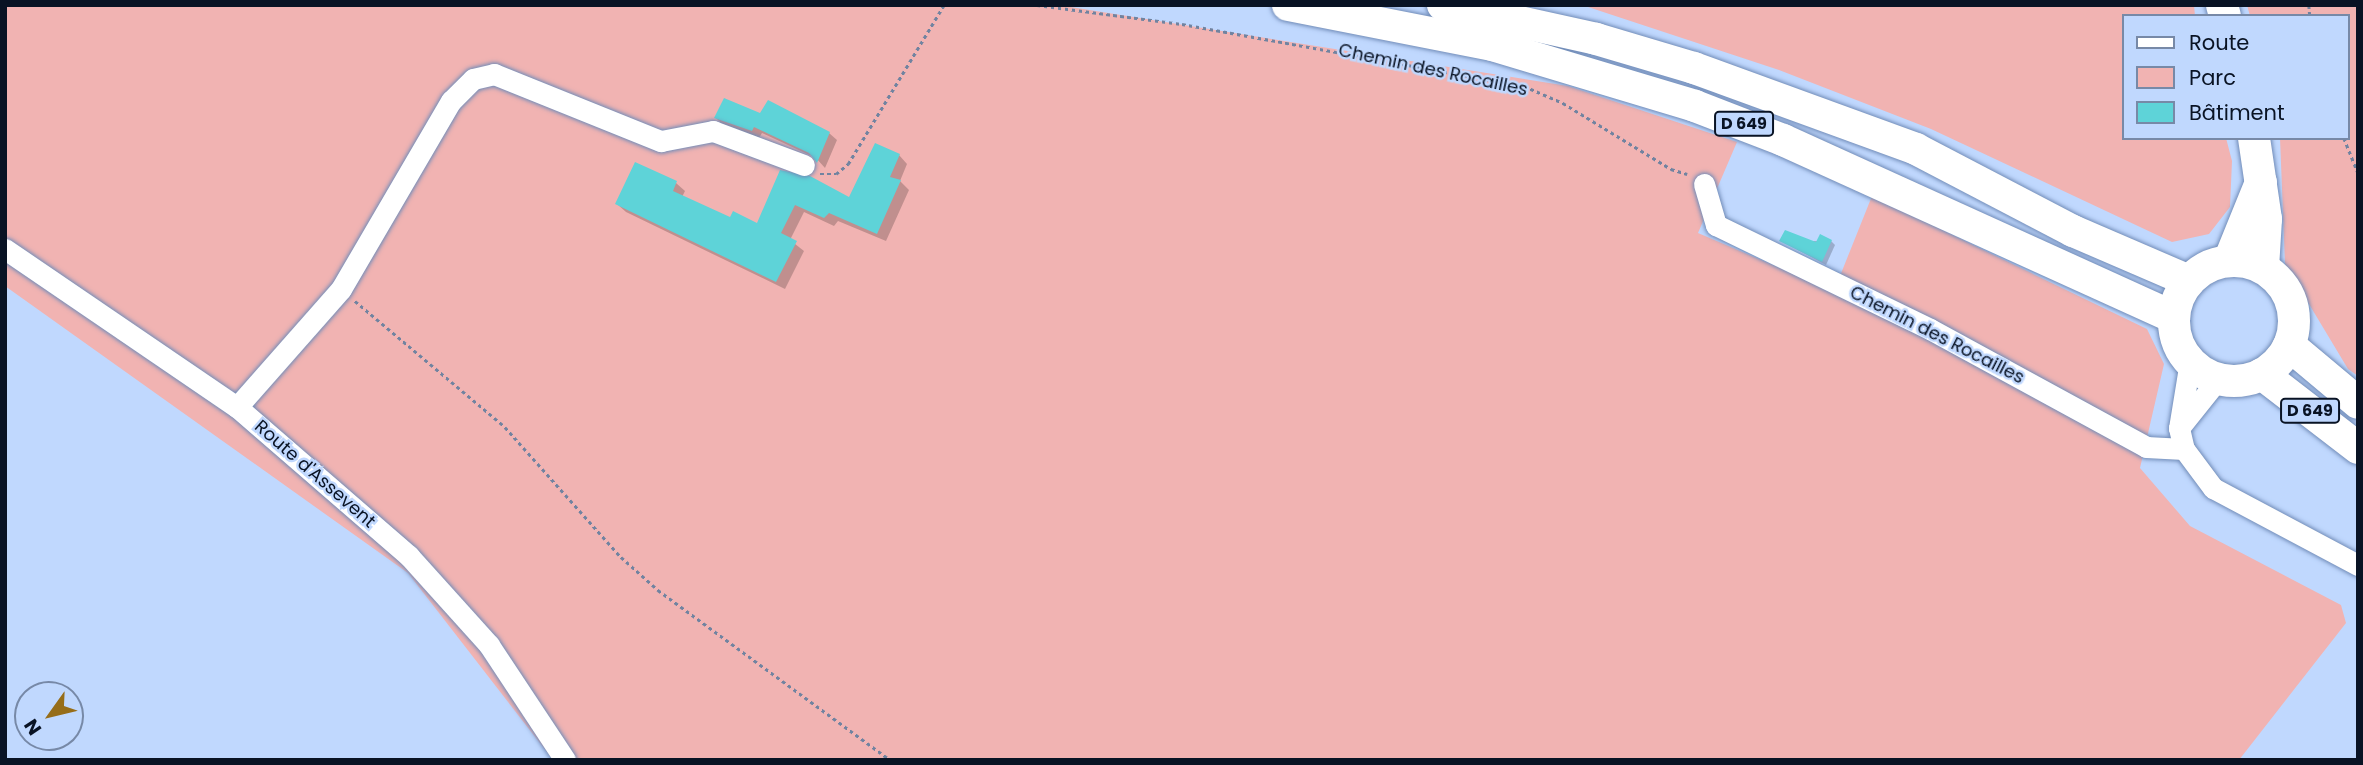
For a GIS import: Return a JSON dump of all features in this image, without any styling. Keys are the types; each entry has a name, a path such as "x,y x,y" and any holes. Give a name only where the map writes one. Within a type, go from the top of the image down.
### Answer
{"highway":[{"name":"D 649","path":"1288,5 1492,45 1695,106 1783,140 2174,317"},
{"name":"D 649","path":"1443,5 1596,39 1694,68 1903,144 2073,230 2189,281"},
{"path":"2254,140 2266,219 2263,268"},
{"path":"2229,261 2261,181"},
{"path":"2229,261 2263,268 2278,279 2294,310 2289,345 2262,374 2245,380 2219,378 2190,361 2176,335 2174,317 2189,281 2200,271 2229,261"},
{"name":"D 649","path":"2289,345 2358,403"},
{"name":"D 649","path":"2262,374 2358,448"}],"street":[{"path":"237,407 341,289 451,101 473,79 494,74 661,141 713,131 804,165"},
{"name":"Chemin des Rocailles","path":"1704,184 1716,225 1930,329 2146,447 2184,449"},
{"name":"Route d'Assevent","path":"5,249 237,407 399,547 450,598 489,645 565,760"},
{"path":"2190,361 2179,428 2184,449 2213,488 2358,565"},
{"path":"2179,428 2219,378"}],"path":[{"path":"804,165 821,174 836,174 848,164 944,5"},
{"name":"Chemin des Rocailles","path":"1037,5 1182,24 1524,86 1704,184"},
{"path":"2345,140 2358,173"},
{"path":"341,289 505,427 621,557 658,590 890,760"}],"green space":[{"path":"5,5 1058,5 1568,86 1737,142 1698,233 1834,291 1872,196 2147,329 2164,364 2140,468 2190,526 2341,605 2346,623 2239,760 553,760 408,573 5,286"},
{"path":"1582,5 2194,5 2195,14 2122,14 2122,140 2227,140 2232,161 2230,207 2209,234 2172,242 1931,129 1779,70"},
{"path":"2247,5 2358,5 2358,376 2348,369 2285,264 2280,140 2349,140 2349,14 2249,14"}],"building":[{"path":"724,98 760,113 768,100 830,132 817,163 809,153 754,127 752,131 714,118"},
{"path":"875,143 900,154 890,177 901,180 877,234 829,213 824,218 795,205 781,233 797,241 776,282 615,204 635,162 677,181 673,191 730,217 733,211 757,223 780,170 810,176 849,197"},
{"path":"1785,230 1816,242 1820,234 1832,240 1822,262 1779,241"}]}
